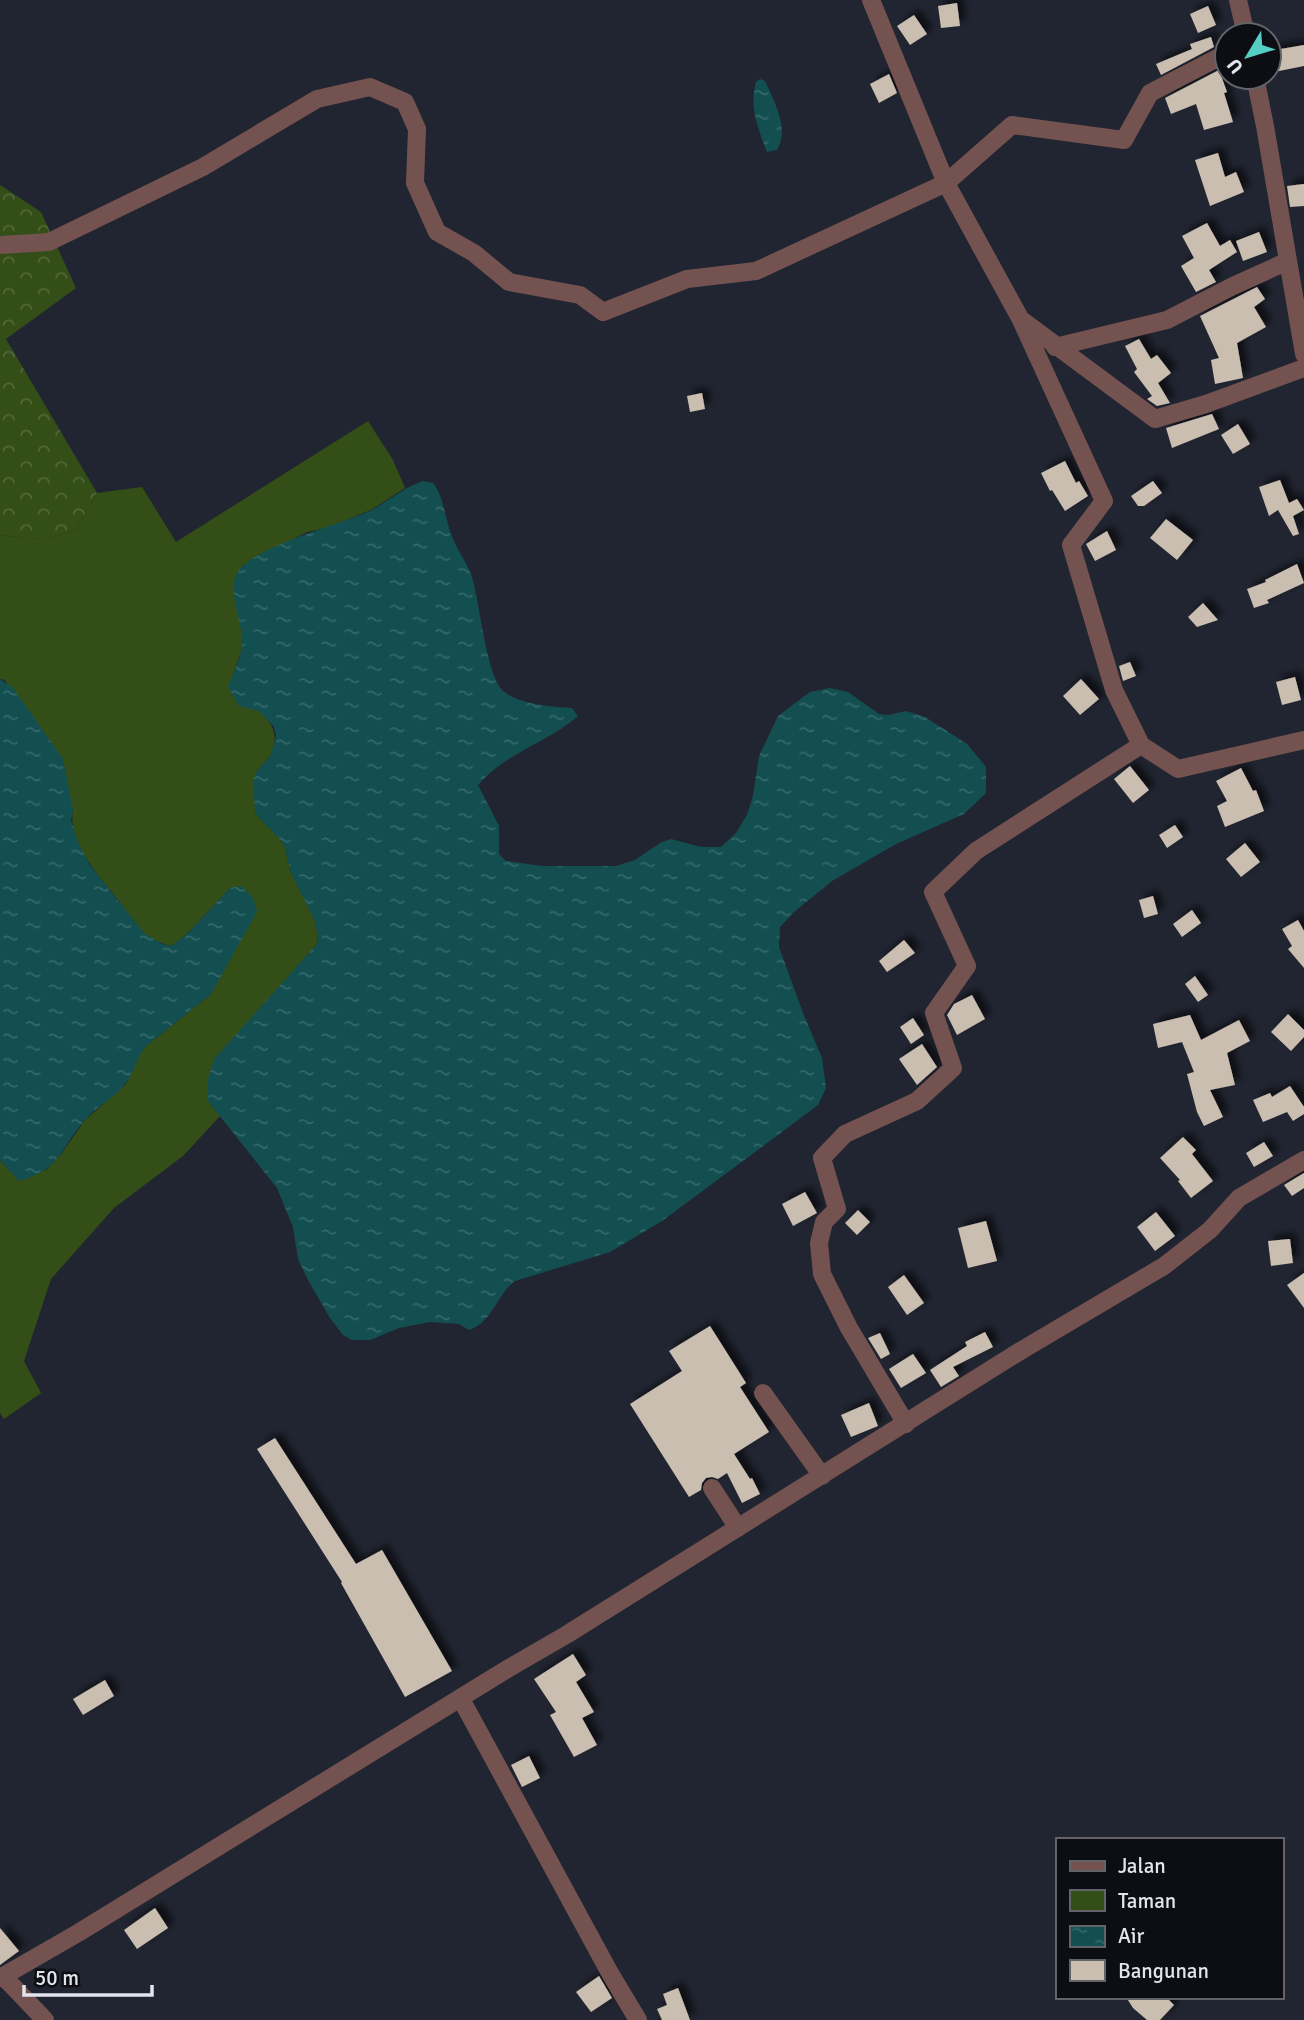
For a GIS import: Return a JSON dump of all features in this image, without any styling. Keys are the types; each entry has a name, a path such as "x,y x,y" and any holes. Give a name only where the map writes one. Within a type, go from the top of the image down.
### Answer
{"street":[{"path":"871,0 946,183 1021,320 1104,501 1071,545 1114,690 1141,745 1178,769 1304,740"},
{"path":"1238,0 1243,21"},
{"path":"0,245 49,242 203,167 317,99 370,87 405,102 417,129 415,183 437,232 474,253 509,282 580,295 603,312 687,279 756,271 946,183 1012,125 1124,140 1150,93 1213,60"},
{"path":"1258,91 1304,354"},
{"path":"1055,347 1167,320 1288,261"},
{"path":"1021,320 1155,419 1304,369"},
{"path":"906,1424 849,1328 822,1274 819,1243 824,1222 837,1209 822,1158 845,1133 917,1101 953,1068 934,1013 967,966 933,892 976,851 1141,745"},
{"path":"45,2020 2,1977 461,1699 1022,1350 1164,1266 1210,1230 1239,1198 1304,1160"},
{"path":"763,1393 822,1476"},
{"path":"712,1488 738,1528"},
{"path":"461,1699 638,2020"}],"green space":[{"path":"0,185 41,212 76,288 6,339 97,493 77,528 45,540 0,535"},
{"path":"368,421 393,460 405,488 371,510 326,528 307,532 242,566 242,648 229,687 263,714 274,732 272,753 256,774 255,813 284,844 291,873 316,923 318,943 214,1060 207,1100 220,1116 183,1156 114,1208 51,1279 24,1361 41,1393 4,1419 0,1413 0,1160 19,1181 47,1169 85,1120 126,1084 146,1046 211,994 230,888 188,933 172,946 156,941 143,932 87,859 75,835 73,810 5,680 0,679 0,535 45,540 77,528 97,493 142,487 176,542"}],"water":[{"path":"760,79 765,81 776,106 782,133 777,150 767,152 754,109 754,91 756,82"},
{"path":"423,481 433,483 437,489 453,539 470,572 488,655 498,684 510,696 546,706 572,708 578,716 553,734 513,756 478,785 499,826 499,854 506,861 542,866 616,866 635,860 671,839 701,847 721,847 736,833 747,815 759,756 778,716 810,692 830,688 848,692 879,714 906,711 925,717 967,744 986,767 986,793 964,814 896,844 832,881 780,927 779,947 822,1058 826,1088 818,1105 662,1221 610,1252 515,1281 503,1293 484,1321 477,1326 469,1330 459,1324 430,1322 399,1328 370,1340 352,1340 343,1335 330,1318 308,1280 298,1259 293,1227 277,1188 207,1100 208,1079 214,1059 318,943 316,923 291,873 284,844 255,813 253,781 257,771 271,755 276,736 274,727 259,711 239,706 228,687 242,649 234,585 242,567 274,547 372,510"},
{"path":"0,679 13,688 63,759 73,810 71,820 78,842 89,864 144,933 162,944 172,946 188,933 230,888 241,886 254,901 257,912 211,994 146,1046 125,1084 85,1120 52,1164 19,1181 0,1160"}],"building":[{"path":"957,3 960,26 941,28 938,6"},
{"path":"1208,6 1214,21 1213,26 1198,33 1190,14"},
{"path":"914,15 927,34 910,45 897,26"},
{"path":"1211,37 1213,48 1161,75 1156,64 1192,49 1190,44"},
{"path":"1304,45 1304,66 1283,70 1283,49"},
{"path":"1213,73 1213,91 1227,91 1224,93 1233,122 1204,130 1196,104 1171,114 1165,98"},
{"path":"889,74 897,93 879,103 870,84"},
{"path":"1218,153 1225,177 1236,172 1244,192 1210,206 1195,160"},
{"path":"1304,184 1304,206 1290,207 1287,186"},
{"path":"1207,223 1220,246 1230,240 1237,252 1209,270 1216,282 1196,292 1181,266 1194,258 1182,236"},
{"path":"1259,232 1267,252 1243,261 1236,241"},
{"path":"1257,287 1265,299 1254,307 1266,327 1237,343 1243,378 1215,384 1211,360 1219,358 1200,316"},
{"path":"1139,339 1151,359 1157,355 1171,373 1158,383 1170,403 1157,406 1147,399 1152,396 1134,372 1137,369 1125,346"},
{"path":"702,393 705,409 690,412 687,396"},
{"path":"1212,414 1219,429 1172,448 1166,428"},
{"path":"1238,424 1250,444 1233,454 1221,435"},
{"path":"1065,461 1076,483 1079,481 1088,496 1065,511 1041,473"},
{"path":"1280,480 1289,503 1297,499 1304,510 1293,516 1299,534 1293,536 1278,510 1269,516 1259,487"},
{"path":"1153,481 1162,493 1144,506 1138,506 1131,496"},
{"path":"1166,519 1193,540 1177,560 1150,538"},
{"path":"1107,531 1116,550 1095,561 1086,544"},
{"path":"1297,564 1304,583 1267,600 1269,603 1254,608 1247,589 1266,582 1265,580"},
{"path":"1203,603 1218,620 1197,627 1188,617"},
{"path":"1130,662 1136,676 1123,681 1119,666"},
{"path":"1295,677 1301,700 1282,705 1276,682"},
{"path":"1081,679 1099,699 1080,715 1063,696"},
{"path":"1130,766 1149,790 1133,803 1114,779"},
{"path":"1241,768 1253,791 1256,790 1264,811 1225,827 1217,806 1227,801 1216,781"},
{"path":"1175,825 1183,837 1167,848 1159,835"},
{"path":"1245,843 1260,862 1241,877 1226,859"},
{"path":"1153,896 1158,914 1144,918 1139,900"},
{"path":"1192,910 1201,923 1182,937 1173,924"},
{"path":"1298,920 1304,931 1304,968 1288,949 1292,946 1282,929"},
{"path":"904,940 915,953 887,972 879,961"},
{"path":"1195,976 1208,995 1198,1002 1185,984"},
{"path":"972,995 985,1019 957,1035 947,1015 954,1004"},
{"path":"1288,1014 1304,1030 1304,1037 1291,1051 1271,1032"},
{"path":"1190,1015 1201,1040 1239,1020 1250,1041 1227,1053 1235,1085 1210,1090 1223,1117 1204,1126 1197,1112 1187,1074 1194,1072 1182,1042 1158,1048 1153,1024"},
{"path":"913,1018 924,1035 911,1044 900,1027"},
{"path":"922,1044 937,1067 917,1085 899,1059"},
{"path":"1290,1086 1304,1107 1304,1114 1293,1121 1287,1112 1263,1122 1253,1100 1270,1093 1272,1097"},
{"path":"1183,1137 1196,1150 1192,1154 1213,1181 1191,1198 1178,1181 1180,1180 1160,1158"},
{"path":"1264,1142 1273,1156 1254,1167 1246,1153"},
{"path":"1304,1173 1304,1188 1292,1196 1284,1185"},
{"path":"805,1192 817,1213 793,1226 782,1204"},
{"path":"858,1210 870,1222 857,1235 845,1223"},
{"path":"1156,1212 1175,1236 1155,1251 1137,1227"},
{"path":"986,1221 997,1261 968,1268 958,1228"},
{"path":"1290,1239 1293,1263 1271,1266 1268,1241"},
{"path":"1304,1273 1304,1308 1287,1285"},
{"path":"904,1275 924,1303 907,1315 888,1287"},
{"path":"710,1326 746,1383 740,1387 769,1432 734,1454 760,1494 742,1503 727,1473 718,1479 706,1478 701,1490 689,1497 630,1404 682,1371 669,1351"},
{"path":"985,1332 993,1347 953,1367 959,1376 941,1387 930,1370 967,1346 965,1342"},
{"path":"880,1333 890,1354 881,1359 868,1338"},
{"path":"913,1354 926,1373 901,1388 889,1369"},
{"path":"869,1403 878,1426 851,1437 841,1415"},
{"path":"275,1438 356,1564 382,1550 452,1671 405,1697 342,1582 257,1449"},
{"path":"573,1654 586,1675 576,1682 594,1712 582,1718 597,1745 574,1757 550,1715 556,1712 534,1679"},
{"path":"105,1680 114,1696 83,1715 73,1699"},
{"path":"529,1756 540,1778 522,1787 511,1765"},
{"path":"155,1908 168,1928 137,1949 124,1930"},
{"path":"0,1928 19,1951 0,1965"},
{"path":"599,1976 612,1998 591,2012 576,1992"},
{"path":"678,1988 690,2020 662,2020 657,2009 667,2005 663,1994"},
{"path":"1127,1999 1168,1999 1174,2005 1160,2020 1147,2020"}]}
